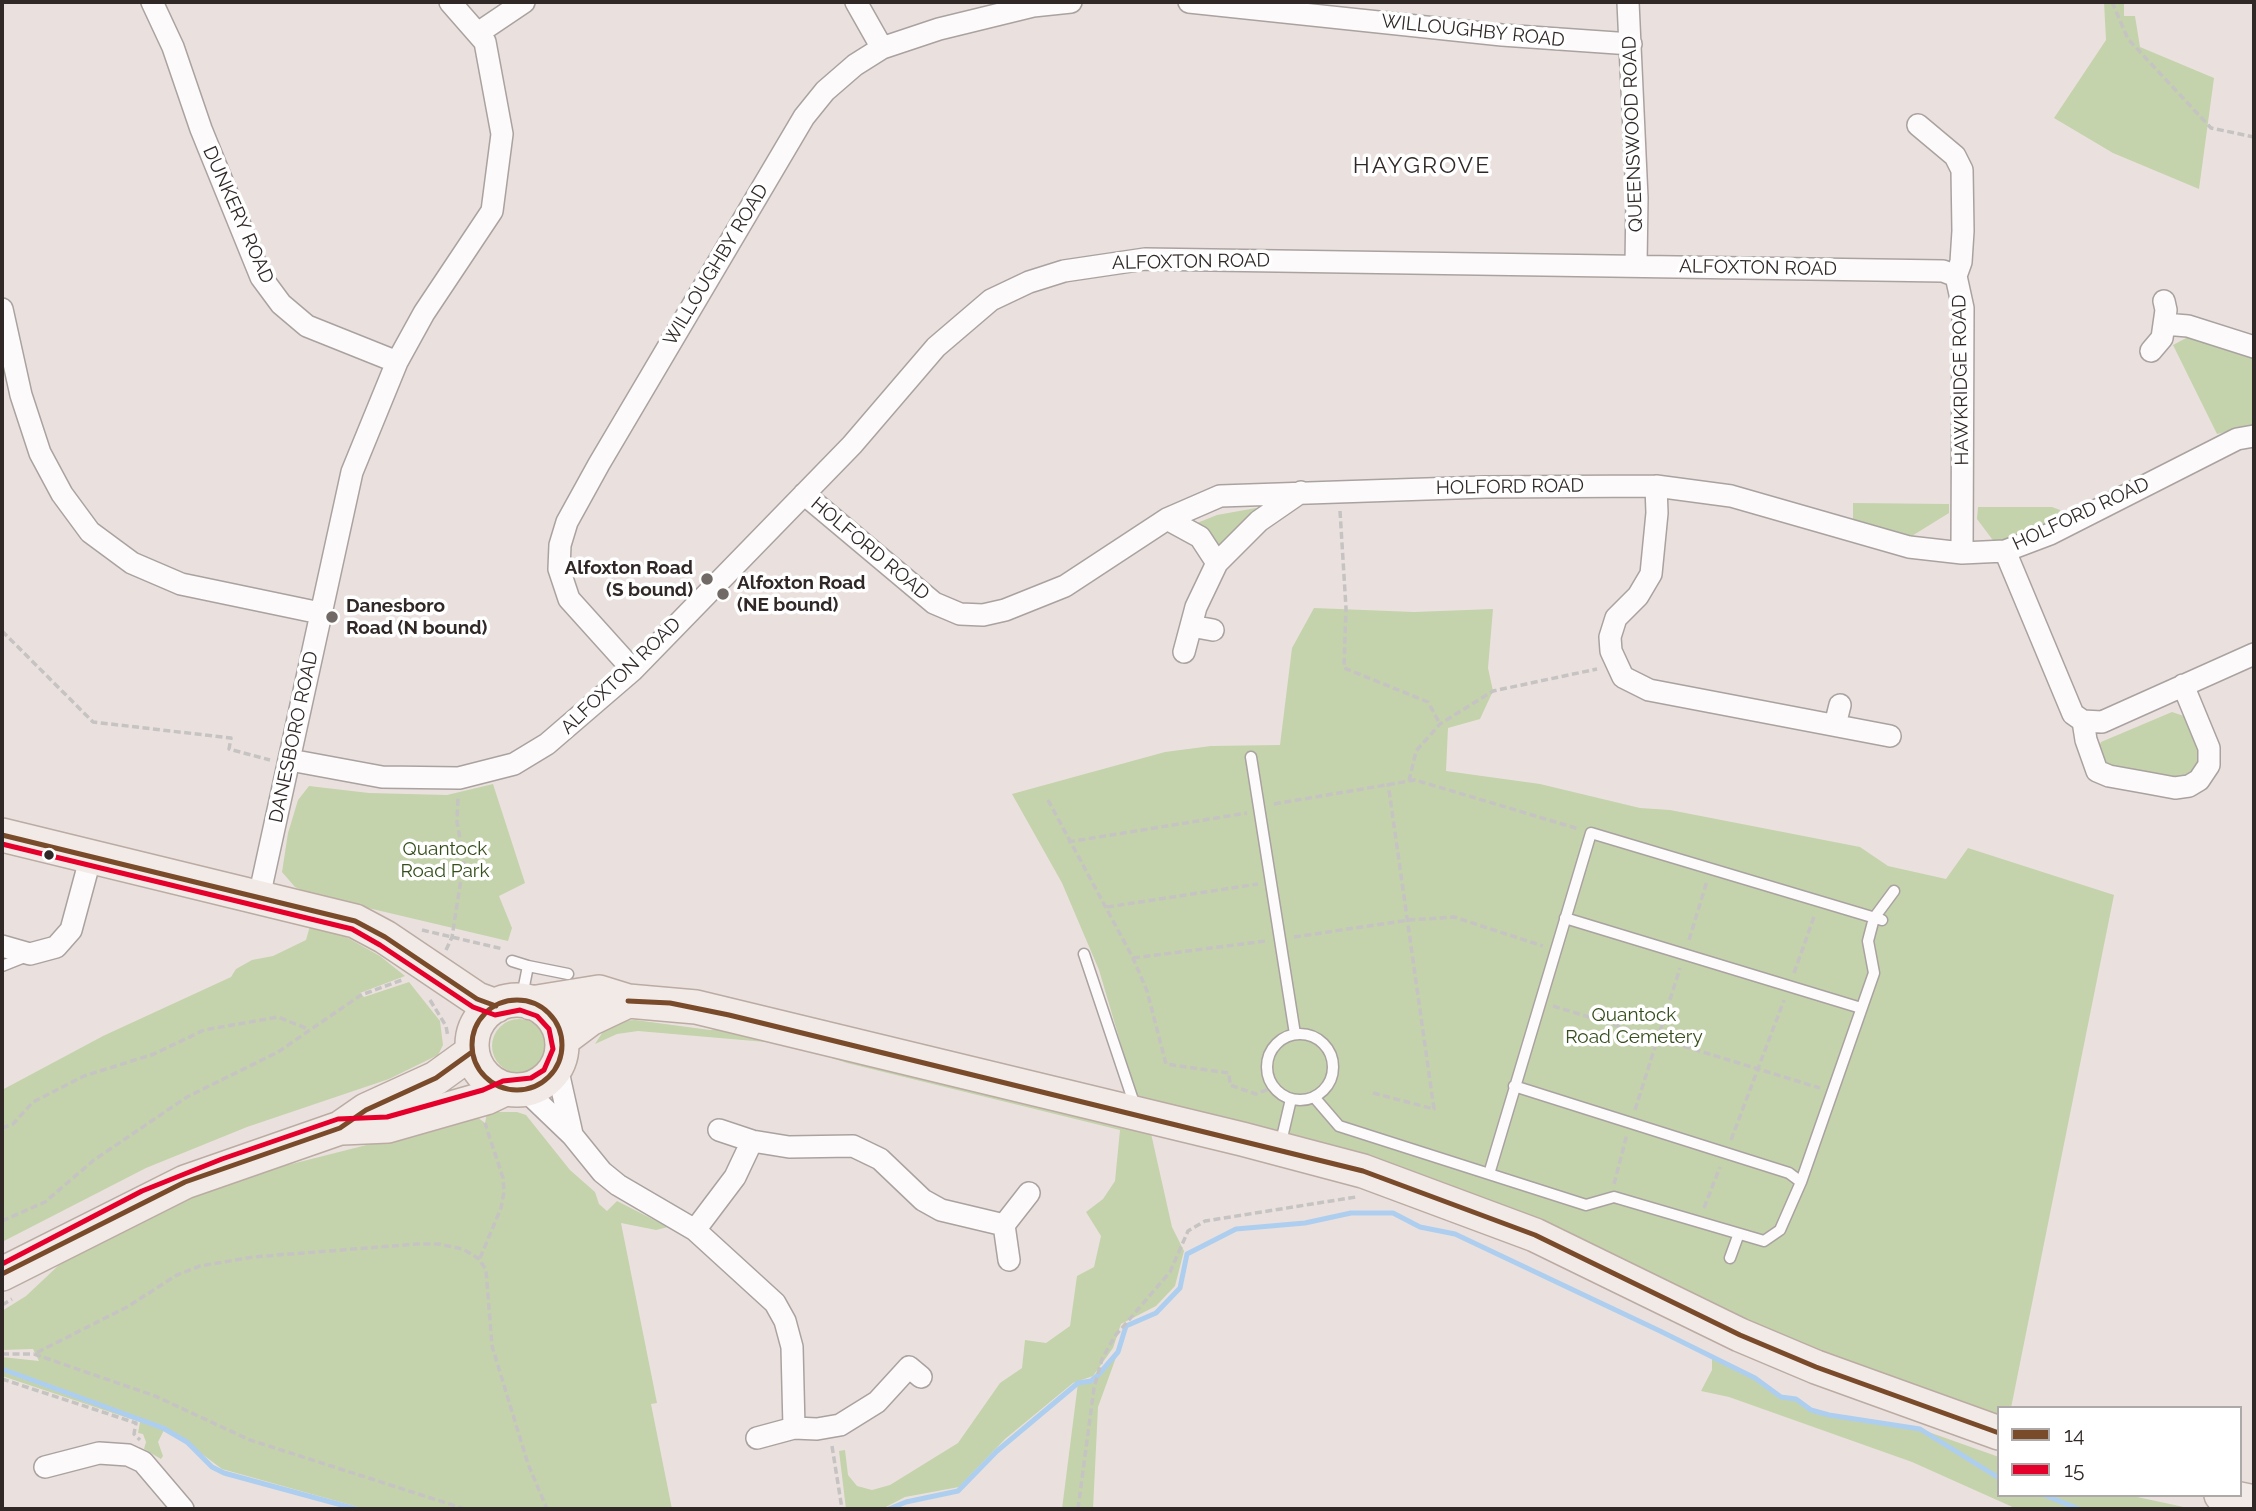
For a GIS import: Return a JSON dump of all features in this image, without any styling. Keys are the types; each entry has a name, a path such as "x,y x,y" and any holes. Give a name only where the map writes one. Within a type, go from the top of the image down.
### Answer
{"main road":[{"path":"2,835 355,921 385,937 421,979 477,999 516,1003 549,1014 557,1025 559,1054"},
{"path":"421,979 436,984 464,1042 486,1078 514,1089"},
{"path":"2,1274 184,1182 340,1128 366,1110 436,1079 477,1021 516,1003 583,993 612,995 628,1001 696,1007 1363,1171 1535,1235 1766,1346 1876,1391 1997,1432"},
{"path":"340,1128 388,1126 545,1082 559,1054 590,1019 628,1001"},
{"path":"2230,1497 2254,1502"}],"street":[{"name":"DUNKERY ROAD","path":"152,2 173,47 201,129 261,277 281,304 307,326 397,362"},
{"name":"DANESBORO ROAD","path":"258,897 290,763 352,472 397,362 424,313 492,211 502,134 485,42 450,2"},
{"path":"478,33 524,2"},
{"path":"856,2 882,48"},
{"name":"WILLOUGHBY ROAD","path":"633,670 569,599 559,569 560,545 567,522 804,117 825,91 855,65 882,48 939,29 1033,6 1071,2"},
{"name":"WILLOUGHBY ROAD","path":"1189,2 1502,35 1631,44"},
{"name":"QUEENSWOOD ROAD","path":"1628,2 1637,198 1636,265"},
{"name":"HAWKRIDGE ROAD","path":"1923,138 1955,156 1962,170 1961,262 1955,276 1964,308 1962,553"},
{"name":"ALFOXTON ROAD","path":"290,763 382,777 459,778 514,764 547,744 633,670 852,445 936,347 969,318 1010,290 1064,271 1145,259 1943,271 1955,276"},
{"path":"2151,351 2162,338 2164,301"},
{"path":"2,309 21,395 40,453 62,494 90,532 132,563 181,584 320,613"},
{"path":"2164,324 2188,326 2254,347"},
{"name":"HOLFORD ROAD","path":"804,494 934,603 960,614 983,615 1005,610 1065,586 1167,519 1220,496 1338,491 1656,486 1731,496 1909,547 1962,553 2005,551 2050,534 2237,439 2254,436"},
{"path":"1656,486 1657,513 1651,574 1638,596 1616,618 1611,650 1623,677 1649,690 1838,715 1890,736"},
{"path":"1184,652 1203,590 1217,563 1259,521 1301,492"},
{"path":"1167,519 1200,537 1217,563"},
{"path":"2005,551 2073,714 2083,721 2102,722 2254,654"},
{"path":"1191,626 1213,630"},
{"path":"2083,721 2086,740 2097,771 2109,776 2175,788 2189,786 2199,780 2209,765 2209,748 2183,685"},
{"path":"2,946 30,954 55,947 71,930 91,856"},
{"path":"559,1054 572,1135"},
{"path":"514,1089 572,1135 589,1158 618,1185 695,1230 765,1291 785,1321 792,1347 794,1427"},
{"path":"719,1130 752,1141 789,1147 853,1146 880,1159 923,1200 941,1210 1004,1225"},
{"path":"695,1230 735,1177 752,1141"},
{"path":"1009,1260 1004,1225 1029,1193"},
{"path":"757,1438 794,1427 829,1427 862,1413 909,1366"},
{"path":"45,1467 77,1457 113,1452 143,1462 183,1509"}],"lane":[{"path":"1251,757 1295,1034"},
{"path":"1489,1174 1591,833 1878,919"},
{"path":"1314,1097 1339,1126 1489,1174 1586,1205 1610,1198 1738,1236 1764,1241 1780,1230 1801,1182 1874,973 1868,941 1894,891"},
{"path":"1565,918 1861,1008"},
{"path":"2,966 30,954"},
{"path":"1084,954 1138,1115"},
{"path":"512,961 568,974"},
{"path":"516,1003 528,966"},
{"path":"1305,1034 1324,1043 1333,1062 1329,1083 1314,1097 1291,1099 1274,1087 1268,1077 1269,1055 1284,1038 1305,1034"},
{"path":"1514,1086 1789,1173 1801,1182"},
{"path":"1279,1149 1291,1099"},
{"path":"1730,1258 1738,1236"}],"path":[{"path":"2112,2 2128,39 2211,128 2254,137"},
{"path":"1338,491 1346,608 1344,668 1428,702 1440,724"},
{"path":"2,631 93,722 231,738 229,749 290,763"},
{"path":"1409,781 1416,751 1440,724 1493,691 1616,665"},
{"path":"452,937 464,860 457,822 459,778"},
{"path":"1069,842 1409,781 1437,786 1591,833"},
{"path":"1373,1093 1434,1109 1388,783"},
{"path":"1048,800 1133,958 1147,991 1166,1065 1229,1073 1230,1085 1256,1094 1274,1087"},
{"path":"1610,1198 1711,869"},
{"path":"1106,908 1271,881"},
{"path":"1698,1223 1819,901"},
{"path":"1133,958 1409,920 1454,917 1555,950"},
{"path":"412,927 469,941"},
{"path":"2,1221 45,1202 94,1160 187,1097 263,1061 361,995 421,979 446,1026 464,1042"},
{"path":"1539,1002 1832,1091"},
{"path":"2,1128 13,1124 33,1102 84,1076 154,1054 204,1030 278,1017 308,1029"},
{"path":"479,1259 501,1208 504,1192 503,1178 491,1148 483,1114"},
{"path":"1078,1509 1094,1388 1102,1359 1115,1336 1170,1272 1188,1231 1205,1221 1360,1196"},
{"path":"34,1354 127,1307 177,1275 200,1266 253,1257 417,1244 438,1244 463,1249 479,1259 486,1270 492,1346 528,1464 547,1509"},
{"path":"2,1353 34,1354 155,1396 250,1440 465,1509"},
{"path":"2,1379 136,1423 134,1434 142,1441 143,1462"},
{"path":"829,1427 842,1509"}],"green space":[{"path":"2104,2 2124,2 2124,16 2135,16 2140,47 2214,78 2199,189 2113,153 2054,118 2106,40"},
{"path":"2188,337 2254,357 2254,425 2217,434 2173,345"},
{"path":"1853,503 1949,504 1949,513 1907,539 1853,521"},
{"path":"1978,507 2052,507 2060,510 2059,518 1995,543 1977,519"},
{"path":"1256,508 1267,510 1222,551 1192,525 1217,515"},
{"name":"Quantock Road Cemetery","path":"1314,608 1414,612 1493,609 1488,668 1493,691 1480,719 1448,728 1446,771 1540,784 1640,808 1670,810 1860,847 1888,866 1946,879 1968,848 2114,895 2011,1406 1997,1406 1997,1413 1984,1410 1822,1353 1683,1290 1138,1102 1099,970 1062,883 1012,794 1165,752 1211,746 1280,745 1292,648"},
{"path":"2172,712 2187,717 2203,759 2203,766 2182,784 2109,772 2097,751 2101,742"},
{"name":"Quantock Road Park","path":"493,784 525,883 499,896 512,928 508,941 313,895 295,887 282,872 288,833 298,800 309,786 369,793 447,795"},
{"path":"310,926 339,933 380,956 405,976 360,993 364,997 409,982 440,1021 443,1045 438,1055 389,1079 247,1127 146,1168 2,1242 2,1090 103,1036 231,977 236,969 252,960 273,956 306,940"},
{"path":"519,1019 538,1027 546,1046 538,1065 519,1073 500,1065 492,1046 500,1027"},
{"path":"635,1020 710,1030 739,1027 1150,1129 1172,1227 1184,1251 1175,1286 1156,1306 1121,1324 1113,1348 1093,1376 1073,1383 1005,1439 959,1487 905,1497 882,1509 846,1509 839,1451 845,1450 848,1475 857,1486 872,1490 890,1485 958,1443 1000,1383 1022,1368 1025,1340 1046,1343 1070,1326 1077,1276 1094,1267 1101,1236 1086,1212 1103,1199 1115,1181 1120,1130 847,1063 789,1044 638,1031 617,1034 595,1044 604,1030 618,1021"},
{"path":"517,1112 526,1115 570,1170 595,1192 599,1204 607,1211 617,1201 668,1227 656,1230 621,1223 657,1403 651,1404 672,1509 365,1509 222,1469 170,1430 2,1367 2,1357 39,1361 33,1349 2,1350 2,1311 26,1296 59,1265 150,1217 188,1198 264,1171 477,1117 485,1123 487,1113"},
{"path":"1118,1352 1098,1407 1093,1509 1062,1509 1078,1383 1091,1381"},
{"path":"1712,1357 1755,1378 1781,1397 1796,1399 1811,1410 1920,1429 1997,1456 1997,1497 2137,1497 2193,1509 2017,1509 1912,1462 1729,1397 1701,1391 1712,1370"},
{"path":"2,1371 164,1430 158,1442 163,1456 161,1459 144,1449 146,1442 143,1434 138,1433 140,1422 2,1376"}],"waterway":[{"path":"889,1509 906,1502 958,1491 997,1451 1078,1383 1091,1381 1118,1352 1126,1326 1156,1313 1180,1288 1187,1254 1236,1229 1305,1223 1351,1213 1393,1213 1420,1227 1455,1234 1755,1378 1781,1397 1796,1399 1811,1410 1829,1415 1920,1429 1997,1477"},
{"path":"2,1369 163,1428 187,1442 212,1467 224,1473 356,1509"},
{"path":"2049,1497 2079,1509"}],"transit line":[{"name":"14","path":"2,835 355,921 385,937 477,999 496,1006"},
{"name":"15","path":"2,844 352,929 473,1007 495,1015 520,1010 537,1016 549,1029 553,1049 544,1070 531,1078 503,1081 483,1090 387,1117 338,1119 222,1159 142,1191 2,1264"},
{"name":"14","path":"517,1000 534,1003 549,1013 559,1028 562,1045 559,1062 549,1077 534,1087 517,1090 500,1087 485,1077 475,1062 472,1045 475,1028 485,1013 500,1003 517,1000"},
{"name":"14","path":"628,1001 670,1003 729,1015 1363,1171 1535,1235 1740,1335 1816,1367 1997,1432"},
{"name":"14","path":"2,1274 185,1182 340,1128 366,1110 436,1078 472,1052"}],"place":[{"name":"Alfoxton Road (S bound)","path":"707,579"},
{"name":"Alfoxton Road (NE bound)","path":"723,594"},
{"name":"Danesboro Road (N bound)","path":"332,617"}],"district":[{"name":"HAYGROVE","path":"1422,166"}]}
